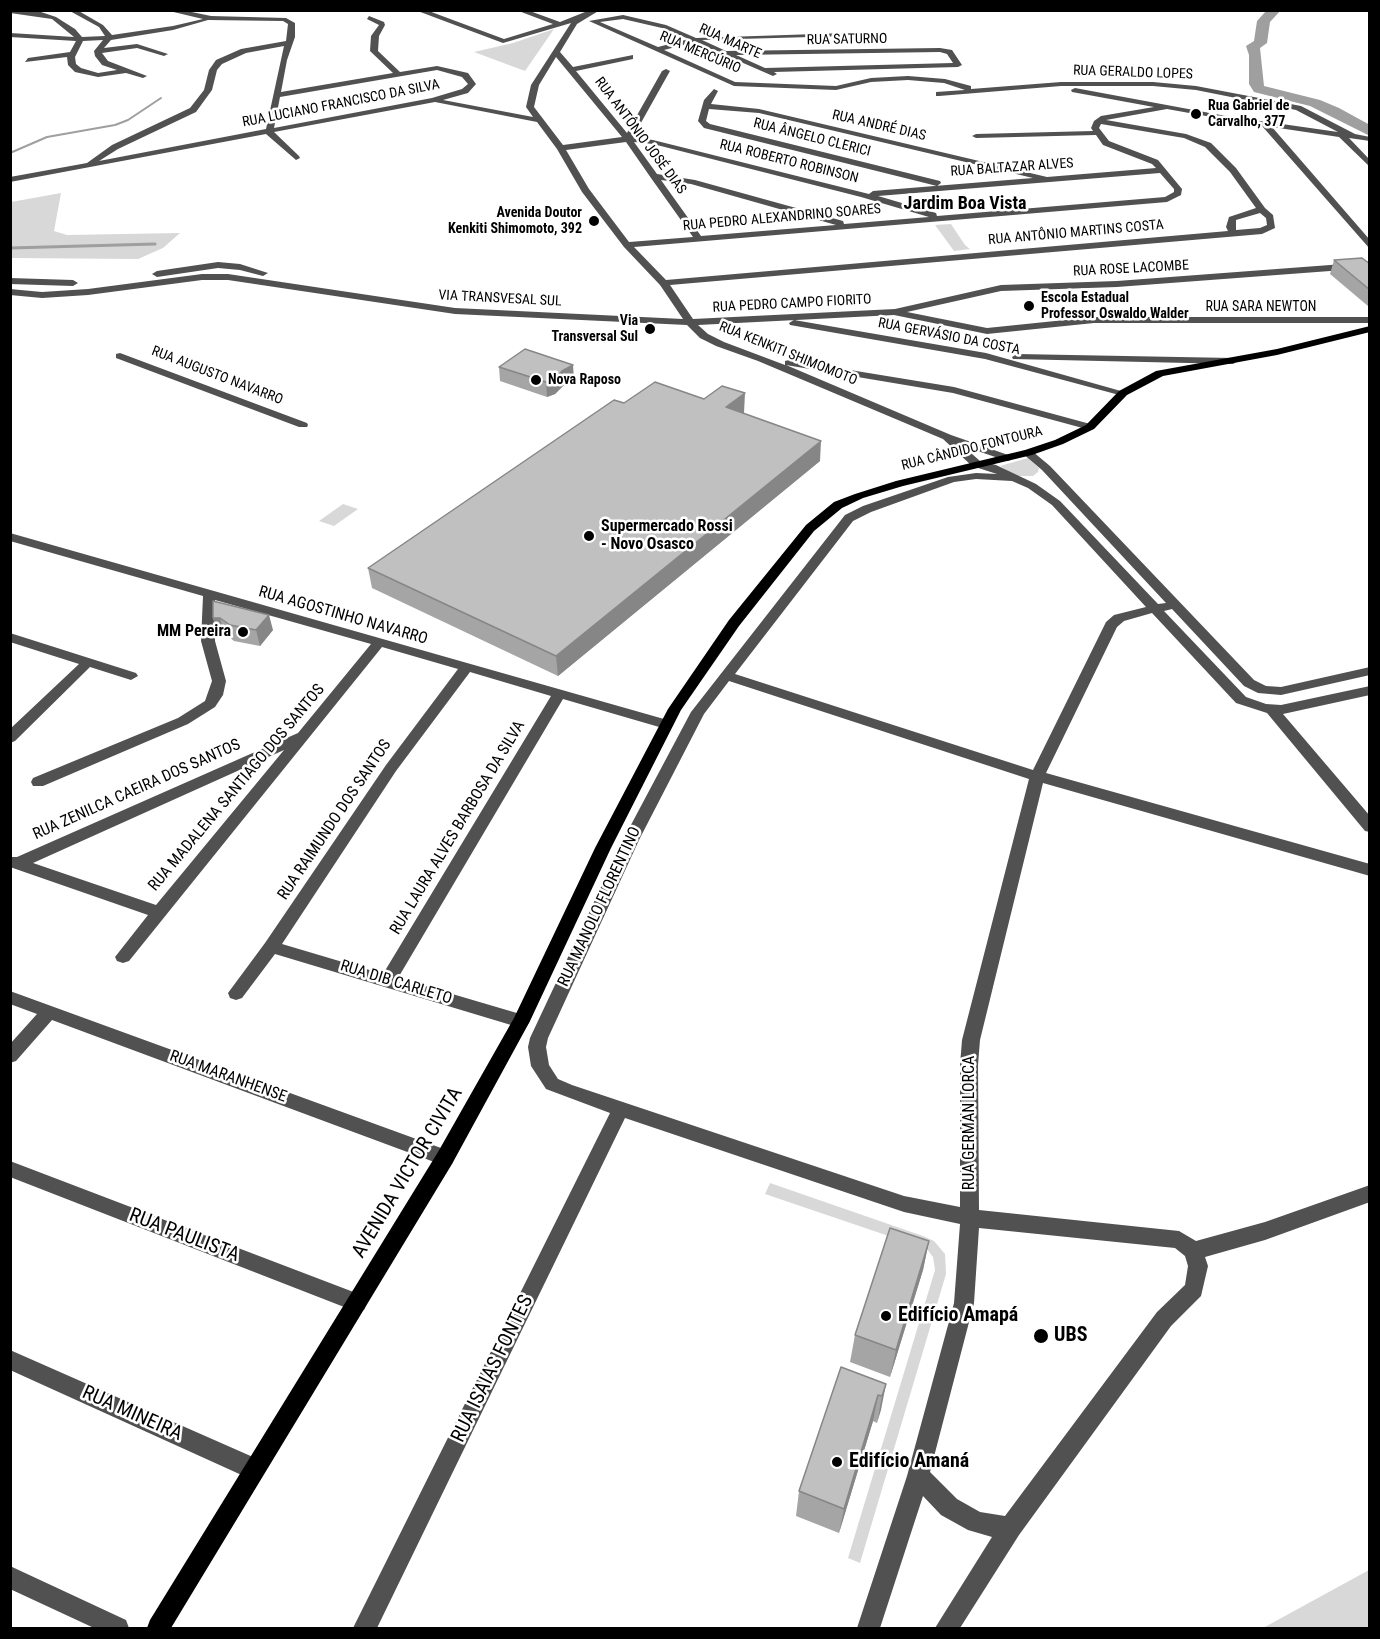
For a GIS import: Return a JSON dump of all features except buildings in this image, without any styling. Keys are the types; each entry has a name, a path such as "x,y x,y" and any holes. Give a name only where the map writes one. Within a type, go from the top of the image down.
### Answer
{"main road":[{"name":"RUA CÂNDIDO FONTOURA","path":"666,724 734,623 810,528 838,506 870,493 976,464 1028,453 1059,442 1089,427 1123,393 1166,372 1233,360 1370,328"},
{"name":"AVENIDA VICTOR CIVITA","path":"158,1629 446,1158 520,1021 603,848 666,724"}],"street":[{"path":"71,10 101,26 109,38"},
{"path":"168,10 211,18 284,19 292,23 293,27 268,132 296,158"},
{"path":"418,10 503,41 559,24 577,21 597,10"},
{"path":"519,10 559,24"},
{"path":"10,11 32,11 54,18 73,30 80,39"},
{"name":"RUA MARTE","path":"577,21 625,17 664,26 803,87"},
{"path":"10,35 80,39 109,38 173,28 211,18"},
{"path":"369,18 381,22 382,25 375,36 374,51 398,74"},
{"path":"510,114 531,109 533,88 577,21"},
{"name":"RUA MERCÚRIO","path":"592,21 734,84 842,88 881,79 908,78 945,81 976,91"},
{"path":"657,50 695,40 846,35"},
{"path":"98,51 109,38"},
{"path":"80,39 72,54 72,64 87,74 98,75 123,71"},
{"path":"87,166 115,147 193,110 208,90 213,70 219,62 244,51 288,43"},
{"path":"98,51 137,46 164,54"},
{"name":"RUA SATURNO","path":"726,53 940,50 949,52 958,66 763,70"},
{"path":"98,51 105,63 143,76"},
{"name":"RUA ANTÔNIO JOSÉ DIAS","path":"556,52 628,139 699,239"},
{"path":"28,60 72,54"},
{"path":"572,70 630,57"},
{"name":"RUA LUCIANO FRANCISCO DA SILVA","path":"10,180 433,100 458,94 472,84 465,75 453,70 436,68 276,94"},
{"path":"628,139 666,71"},
{"path":"1061,84 1088,94 1369,139"},
{"name":"RUA GERALDO LOPES","path":"939,94 1061,84 1172,86 1262,100 1309,112 1354,137"},
{"path":"707,106 714,92"},
{"path":"458,94 462,105"},
{"path":"433,100 539,120"},
{"name":"RUA ANDRÉ DIAS","path":"707,106 759,111 1043,178"},
{"name":"RUA ÂNGELO CLERICI","path":"707,106 702,121 707,126 949,186"},
{"path":"976,136 1097,133 1095,128 1098,121 1109,116 1167,107"},
{"name":"RUA KENKITI SHIMOMOTO","path":"531,109 561,148 585,190 627,245 664,283 690,322 711,340 1007,458"},
{"path":"1098,121 1186,136 1202,142 1233,170 1262,210 1242,214 1232,219 1230,227 1233,233"},
{"path":"1265,124 1370,246"},
{"name":"RUA PEDRO ALEXANDRINO SOARES","path":"627,245 1167,199 1178,193 1178,189 1150,158 1106,143 1097,133"},
{"path":"1342,136 1370,165"},
{"name":"RUA ROBERTO ROBINSON","path":"561,148 628,139 653,142 942,217"},
{"name":"RUA BALTAZAR ALVES","path":"864,195 1043,178 1162,170"},
{"path":"654,176 692,182 849,225"},
{"name":"RUA ANTÔNIO MARTINS COSTA","path":"664,283 1233,233 1269,228 1273,222 1262,210"},
{"name":"RUA ROSE LACOMBE","path":"895,312 951,297 1001,288 1117,284 1370,265"},
{"path":"202,277 206,266"},
{"name":"VIA TRANSVESAL SUL","path":"10,281 55,284 94,282 206,266 240,267 309,288"},
{"path":"155,285 166,273"},
{"name":"VIA TRANSVESAL SUL","path":"10,292 42,295 155,285 202,277 228,277 455,310 690,322"},
{"name":"RUA PEDRO CAMPO FIORITO","path":"690,322 895,312"},
{"name":"RUA SARA NEWTON","path":"895,312 987,331 1094,320 1370,320"},
{"name":"RUA GERVÁSIO DA COSTA","path":"767,318 986,356 1123,393"},
{"name":"RUA SARA NEWTON","path":"1342,320 1370,328"},
{"name":"RUA AUGUSTO NAVARRO","path":"120,356 303,425"},
{"path":"986,356 1233,360"},
{"path":"1046,358 1043,364 1046,371"},
{"path":"1157,358 1166,364 1166,372"},
{"path":"762,359 954,390 1089,427"},
{"name":"RUA KENKITI SHIMOMOTO","path":"947,436 956,448 976,464"},
{"path":"1028,453 1037,459 1244,679 1263,690 1281,692 1370,671"},
{"path":"976,464 992,467 1041,491 1056,503 1234,695 1248,703 1272,710 1288,710 1370,690"},
{"path":"1017,480 1039,479 1048,471"},
{"name":"RUA MANOLO FLORENTINO","path":"1017,480 976,476 952,479 856,513 849,518 698,712 637,828 538,1038 540,1066 552,1084 566,1091 904,1204 970,1218 1179,1240 1193,1251"},
{"name":"RUA AGOSTINHO NAVARRO","path":"10,537 666,724"},
{"path":"38,782 183,721 210,704 219,681 207,641 209,595"},
{"name":"RUA GERMAN LORCA","path":"869,1629 918,1476 964,1303 970,1218 969,1065 971,1040 1037,776 1108,629 1125,615 1174,605"},
{"path":"10,638 131,676"},
{"name":"RUA MADALENA SANTIAGO DOS SANTOS","path":"123,957 379,643"},
{"path":"10,738 88,662"},
{"name":"RUA RAIMUNDO DOS SANTOS","path":"236,993 271,947 391,768 466,668"},
{"path":"725,675 1037,776 1370,870"},
{"name":"RUA LAURA ALVES BARBOSA DA SILVA","path":"387,980 559,693"},
{"path":"1272,710 1370,827"},
{"name":"RUA ZENILCA CAEIRA DOS SANTOS","path":"14,862 303,735"},
{"path":"14,862 158,912"},
{"name":"RUA DIB CARLETO","path":"271,947 520,1021"},
{"name":"RUA MARANHENSE","path":"10,997 446,1158"},
{"path":"10,1056 50,1011"},
{"name":"RUA ISAIAS FONTES","path":"365,1629 621,1109"},
{"name":"RUA PAULISTA","path":"10,1169 357,1303"},
{"path":"947,1629 1011,1527 1164,1319 1194,1290 1198,1266 1193,1251 1265,1231 1370,1193"},
{"name":"RUA MINEIRA","path":"10,1360 254,1469"},
{"path":"918,1476 949,1507 976,1521 998,1528 1011,1527"},
{"path":"10,1577 118,1629"}],"shaded area":[{"path":"554,29 525,71 474,52 513,43"},
{"path":"61,193 54,231 67,235 180,233 163,248 138,259 11,258 11,202"},
{"path":"951,224 970,249 954,251 935,225"},
{"path":"1028,458 1039,468 1033,476 1016,476 1000,466"},
{"path":"343,504 358,509 334,526 319,521"},
{"path":"770,1183 923,1236 934,1241 945,1254 946,1274 860,1563 848,1558 935,1270 933,1257 927,1249 765,1194"},
{"path":"1369,1570 1369,1628 1263,1628"}],"waterway":[{"path":"1275,10 1264,21 1260,43 1253,46 1256,55 1256,84 1259,89 1315,103 1370,132"},
{"path":"10,153 47,137 115,125 128,120 161,98"},
{"path":"10,248 155,244"}],"place":[{"name":"Rua Gabriel de Carvalho, 377","path":"1196,114"},
{"name":"Avenida Doutor Kenkiti Shimomoto, 392","path":"594,221"},
{"name":"Escola Estadual Professor Oswaldo Walder","path":"1029,306"},
{"name":"Via Transversal Sul","path":"650,329"},
{"name":"Nova Raposo","path":"536,380"},
{"name":"Supermercado Rossi - Novo Osasco","path":"589,536"},
{"name":"MM Pereira","path":"243,632"},
{"name":"Edifício Amapá","path":"886,1316"},
{"name":"UBS","path":"1041,1336"},
{"name":"Edifício Amaná","path":"837,1462"}],"district":[{"name":"Jardim Boa Vista","path":"965,204"}]}
